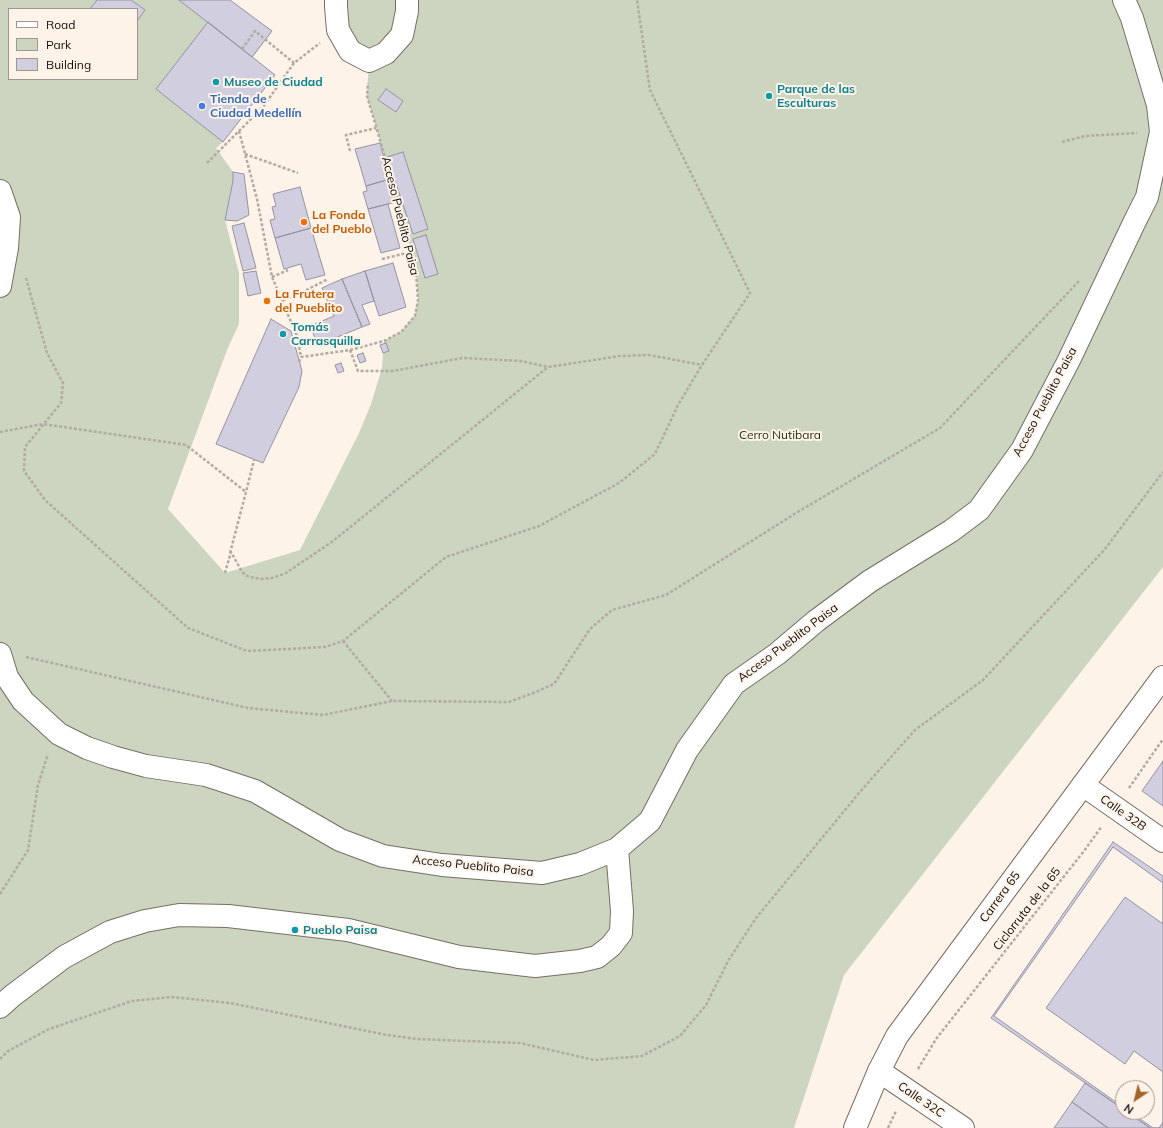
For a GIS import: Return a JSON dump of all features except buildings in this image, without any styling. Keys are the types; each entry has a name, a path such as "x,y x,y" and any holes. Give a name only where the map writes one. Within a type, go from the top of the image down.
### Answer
{"street":[{"path":"336,0 338,30 350,52 369,61 386,53 402,35 407,11 407,0"},
{"name":"Acceso Pueblito Paisa","path":"0,654 7,677 23,701 59,734 87,748 113,757 146,766 206,775 255,792 340,840 384,856 442,865 542,873 580,864 617,849 650,821 686,750 734,684 777,654 816,621 870,581 951,531 979,510 1022,450 1069,360 1147,197 1161,132 1158,105 1132,18 1124,0"},
{"path":"0,191 9,217 7,248 0,286"},
{"name":"Carrera 65","path":"855,1128 879,1071 897,1036 1163,677"},
{"name":"Calle 32B","path":"1083,785 1163,840"},
{"path":"0,1007 12,996 64,957 110,932 145,921 179,915 228,916 348,930 459,957 535,966 580,961 597,957 611,946 621,933 622,911 617,849"},
{"name":"Calle 32C","path":"879,1071 963,1128"}],"path":[{"path":"26,278 47,353 63,382 61,403 25,446 24,471 45,500 188,628 247,651 325,647 343,642 446,557 539,526 619,483 655,454 678,405 702,365 750,293 650,90 637,0"},
{"path":"207,163 263,107 294,63 338,30"},
{"path":"242,49 255,31 294,63"},
{"name":"Acceso Pueblito Paisa","path":"301,357 350,350 384,341 402,332 415,316 418,300 416,272 398,201 367,96 369,61"},
{"path":"350,151 346,135 376,128"},
{"path":"239,130 257,199 272,277 297,336 301,357 299,362"},
{"path":"1062,142 1085,136 1161,132"},
{"path":"245,154 298,173"},
{"path":"382,259 411,252"},
{"path":"272,277 288,270"},
{"path":"283,300 328,280"},
{"path":"23,656 248,708 323,714 392,701 509,702 554,684 590,629 612,610 666,594 796,513 940,428 1080,280"},
{"path":"350,350 358,371 393,371 462,358 521,361 548,367 620,356 649,355 702,365"},
{"path":"254,460 225,573 231,552 245,575 261,579 272,578 286,573 333,541 548,367"},
{"path":"0,432 43,424 186,445 246,492"},
{"path":"343,642 392,701"},
{"path":"0,894 28,850 38,785 46,758 59,734"},
{"name":"Ciclorruta de la 65","path":"906,1090 936,1039 1084,851 1163,739"}],"green space":[{"name":"Cerro Nutibara","path":"0,0 230,0 272,31 253,57 275,75 223,142 216,148 233,172 233,181 225,220 239,273 239,324 227,350 168,509 225,573 300,550 359,433 371,404 382,368 384,341 401,332 415,315 418,300 416,272 398,201 367,96 369,61 350,51 336,0 1163,0 1163,567 844,975 794,1128 0,1128"}],"place":[{"name":"Museo de Ciudad","path":"216,82"},
{"name":"Parque de las Esculturas","path":"769,96"},
{"name":"Tienda de Ciudad Medellín","path":"202,106"},
{"name":"La Fonda del Pueblo","path":"304,222"},
{"name":"La Frutera del Pueblito","path":"267,301"},
{"name":"Tomás Carrasquilla","path":"283,334"},
{"name":"Pueblo Paisa","path":"295,930"}]}
